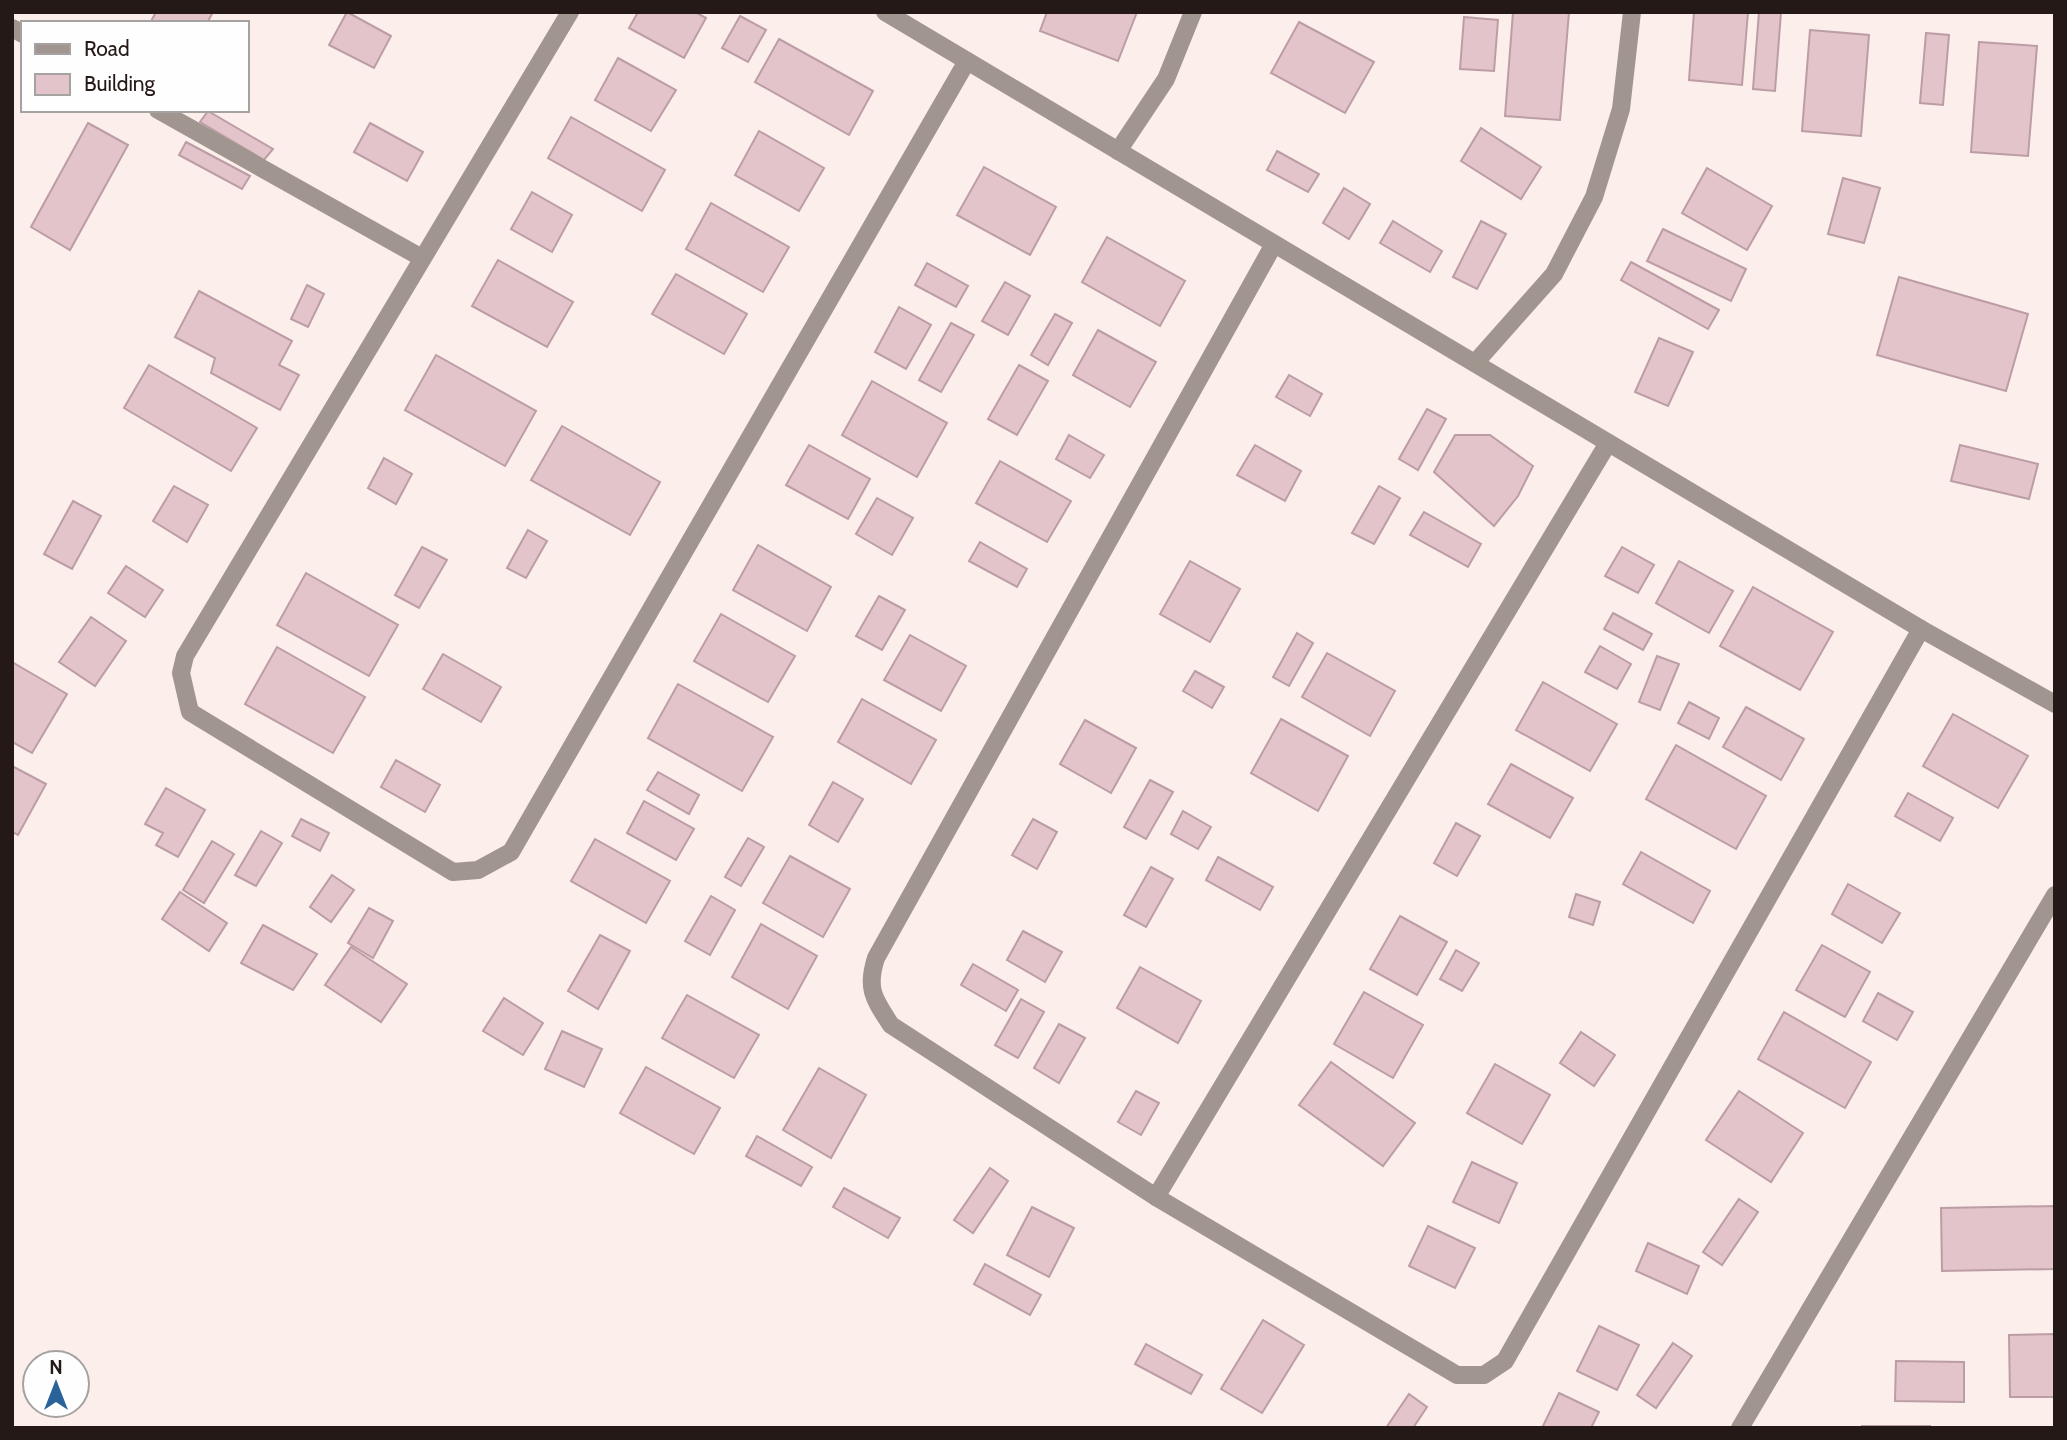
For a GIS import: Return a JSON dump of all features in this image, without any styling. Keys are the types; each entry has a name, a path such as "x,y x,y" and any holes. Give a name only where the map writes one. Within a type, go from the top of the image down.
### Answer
{"street":[{"path":"570,12 185,656 181,673 190,712 453,872 478,870 511,852 967,61"},
{"path":"885,12 1921,629 2055,704"},
{"path":"1118,151 1166,79 1193,12"},
{"path":"1475,363 1554,274 1594,197 1621,109 1632,12"},
{"path":"162,112 422,258"},
{"path":"1274,244 876,958 869,977 873,998 891,1025 1156,1197 1457,1375 1484,1375 1504,1361 1921,629"},
{"path":"1156,1197 1608,443"},
{"path":"1740,1428 2055,895"}],"building":[{"path":"156,12 213,12 208,21 151,21"},
{"path":"347,12 391,36 374,68 329,45"},
{"path":"638,12 695,12 706,18 684,58 629,28"},
{"path":"1047,12 1137,12 1118,61 1040,31"},
{"path":"1513,12 1569,12 1560,120 1505,116"},
{"path":"1694,12 1748,12 1742,85 1689,80"},
{"path":"1759,12 1781,12 1775,91 1753,89"},
{"path":"740,16 766,30 748,62 722,48"},
{"path":"1464,17 1498,20 1494,71 1460,69"},
{"path":"1299,22 1374,62 1345,113 1271,73"},
{"path":"1810,30 1869,35 1861,136 1802,131"},
{"path":"1926,33 1949,35 1943,105 1920,103"},
{"path":"779,39 873,91 849,135 755,82"},
{"path":"1979,42 2037,46 2028,156 1971,152"},
{"path":"618,58 676,90 651,131 595,100"},
{"path":"210,112 273,149 264,160 200,122"},
{"path":"571,117 665,170 642,211 548,158"},
{"path":"88,123 128,145 70,250 31,227"},
{"path":"370,123 423,152 407,181 354,152"},
{"path":"1481,128 1541,167 1521,199 1461,161"},
{"path":"759,131 824,168 799,211 735,175"},
{"path":"186,142 250,176 242,189 179,155"},
{"path":"1277,151 1319,174 1308,192 1267,170"},
{"path":"984,167 1056,207 1030,255 957,215"},
{"path":"1707,168 1772,206 1747,250 1682,213"},
{"path":"1843,178 1880,188 1864,243 1828,234"},
{"path":"1344,188 1370,204 1349,239 1323,223"},
{"path":"532,192 572,215 552,252 511,229"},
{"path":"711,203 789,247 763,292 686,249"},
{"path":"1393,221 1442,251 1430,272 1380,243"},
{"path":"1481,221 1506,234 1477,289 1453,277"},
{"path":"1663,229 1746,269 1731,301 1647,261"},
{"path":"1107,237 1185,281 1160,326 1082,282"},
{"path":"498,260 573,302 547,347 472,306"},
{"path":"1631,262 1719,310 1708,329 1621,280"},
{"path":"927,263 968,286 956,307 915,285"},
{"path":"676,274 747,314 724,354 652,314"},
{"path":"1899,277 2028,314 2006,391 1877,355"},
{"path":"1005,282 1030,296 1008,335 982,321"},
{"path":"307,285 324,294 308,327 291,319"},
{"path":"199,291 292,341 279,365 299,375 280,410 211,373 215,358 175,337"},
{"path":"899,307 931,325 906,369 875,352"},
{"path":"1055,314 1072,323 1048,365 1031,355"},
{"path":"951,323 974,335 941,392 919,380"},
{"path":"1098,330 1156,362 1130,407 1073,375"},
{"path":"1659,338 1693,352 1668,406 1635,392"},
{"path":"436,355 536,411 505,466 405,410"},
{"path":"149,365 257,428 231,471 124,408"},
{"path":"1019,365 1048,381 1017,435 988,419"},
{"path":"1289,375 1322,394 1310,416 1276,397"},
{"path":"872,381 947,423 917,477 842,435"},
{"path":"1427,409 1446,419 1418,470 1399,459"},
{"path":"562,426 660,482 630,535 531,480"},
{"path":"1069,435 1104,455 1090,478 1056,459"},
{"path":"1455,435 1490,435 1533,466 1518,496 1494,526 1434,472"},
{"path":"809,445 870,479 848,519 786,485"},
{"path":"1255,445 1301,471 1285,501 1237,475"},
{"path":"1960,445 2038,464 2029,499 1951,481"},
{"path":"384,458 412,474 396,504 368,488"},
{"path":"1000,461 1071,501 1047,542 976,503"},
{"path":"174,486 208,505 187,542 153,521"},
{"path":"1379,486 1400,498 1374,544 1352,533"},
{"path":"877,498 913,518 892,555 856,534"},
{"path":"73,501 101,516 72,569 44,554"},
{"path":"1424,512 1481,544 1468,567 1410,535"},
{"path":"528,530 547,541 526,578 507,568"},
{"path":"980,542 1027,569 1017,587 969,561"},
{"path":"758,545 831,587 807,631 733,590"},
{"path":"422,547 447,560 419,608 395,595"},
{"path":"1622,547 1654,565 1638,593 1605,576"},
{"path":"1190,561 1240,589 1210,642 1160,614"},
{"path":"1679,561 1733,591 1709,633 1656,603"},
{"path":"126,566 163,590 145,617 108,593"},
{"path":"306,573 398,625 369,676 277,625"},
{"path":"1753,587 1833,632 1800,690 1720,646"},
{"path":"879,596 905,610 882,650 856,636"},
{"path":"1613,613 1652,634 1643,650 1604,629"},
{"path":"721,614 795,656 768,702 694,661"},
{"path":"91,617 126,641 95,686 59,662"},
{"path":"1297,633 1313,643 1289,686 1273,677"},
{"path":"910,635 966,666 941,711 884,680"},
{"path":"1600,646 1631,664 1617,689 1585,672"},
{"path":"277,647 365,697 333,753 245,704"},
{"path":"1327,653 1395,691 1370,736 1302,697"},
{"path":"443,654 501,687 481,722 423,689"},
{"path":"1657,656 1679,664 1660,710 1639,702"},
{"path":"12,662 67,694 32,753 12,742"},
{"path":"1195,671 1224,687 1212,708 1183,691"},
{"path":"1543,682 1617,724 1590,771 1516,730"},
{"path":"678,684 773,737 742,791 648,738"},
{"path":"862,699 936,740 911,784 838,742"},
{"path":"1689,702 1719,718 1709,739 1678,723"},
{"path":"1746,707 1804,739 1781,780 1723,747"},
{"path":"1953,714 2028,756 1998,808 1923,766"},
{"path":"1281,719 1348,756 1318,811 1251,773"},
{"path":"1085,720 1136,748 1111,793 1060,764"},
{"path":"1676,745 1766,796 1736,849 1646,799"},
{"path":"396,760 440,785 425,812 381,787"},
{"path":"1511,764 1573,798 1550,838 1488,804"},
{"path":"12,766 46,784 18,835 12,832"},
{"path":"658,772 699,795 689,814 647,790"},
{"path":"1150,780 1173,792 1146,839 1124,827"},
{"path":"833,782 863,799 838,842 809,825"},
{"path":"166,788 205,810 178,857 156,845 163,833 145,824"},
{"path":"1908,793 1953,818 1940,841 1895,816"},
{"path":"644,801 694,829 676,860 627,833"},
{"path":"1183,811 1211,827 1198,849 1171,834"},
{"path":"301,819 329,833 320,851 292,836"},
{"path":"1033,819 1057,832 1037,869 1012,855"},
{"path":"1456,823 1480,836 1457,876 1434,863"},
{"path":"261,831 282,843 256,886 235,875"},
{"path":"748,838 764,847 741,886 725,877"},
{"path":"595,839 670,881 646,923 571,881"},
{"path":"212,841 234,854 204,903 183,890"},
{"path":"1641,852 1710,891 1693,923 1623,884"},
{"path":"790,856 850,889 823,937 763,903"},
{"path":"1218,857 1273,887 1260,910 1206,880"},
{"path":"1151,867 1173,879 1146,927 1124,915"},
{"path":"332,875 354,890 331,922 310,907"},
{"path":"1848,884 1900,913 1882,943 1832,914"},
{"path":"180,892 227,923 209,951 162,919"},
{"path":"1576,894 1600,902 1593,925 1569,917"},
{"path":"711,896 735,910 710,955 685,941"},
{"path":"369,908 393,921 373,958 348,943"},
{"path":"1400,916 1447,942 1417,995 1370,969"},
{"path":"761,924 817,956 788,1009 732,977"},
{"path":"263,925 317,954 293,990 241,963"},
{"path":"1023,931 1062,952 1045,982 1007,960"},
{"path":"600,935 630,951 598,1009 568,991"},
{"path":"1822,945 1870,972 1845,1017 1796,990"},
{"path":"351,947 407,984 381,1022 325,985"},
{"path":"1456,950 1479,963 1462,991 1440,979"},
{"path":"973,964 1018,990 1006,1011 961,985"},
{"path":"1140,967 1201,1001 1178,1043 1117,1008"},
{"path":"1364,992 1423,1025 1393,1078 1334,1044"},
{"path":"1878,993 1913,1012 1897,1040 1863,1021"},
{"path":"687,995 759,1035 734,1078 662,1038"},
{"path":"504,998 543,1023 523,1055 483,1031"},
{"path":"1021,999 1044,1012 1018,1058 995,1045"},
{"path":"1784,1012 1871,1062 1845,1108 1758,1059"},
{"path":"1059,1024 1085,1038 1059,1083 1034,1068"},
{"path":"562,1031 602,1049 584,1087 545,1069"},
{"path":"1581,1032 1615,1055 1594,1086 1560,1063"},
{"path":"1331,1062 1415,1123 1383,1166 1299,1105"},
{"path":"1495,1064 1550,1095 1522,1144 1467,1113"},
{"path":"646,1067 720,1108 694,1154 620,1113"},
{"path":"819,1068 866,1095 831,1158 783,1130"},
{"path":"1136,1091 1159,1103 1141,1135 1118,1122"},
{"path":"1739,1091 1803,1133 1771,1182 1706,1140"},
{"path":"757,1136 812,1167 801,1186 746,1156"},
{"path":"1472,1162 1517,1183 1499,1223 1453,1202"},
{"path":"990,1168 1008,1181 973,1233 954,1220"},
{"path":"844,1188 900,1218 888,1238 833,1207"},
{"path":"1739,1199 1758,1212 1722,1265 1703,1252"},
{"path":"2055,1206 2055,1269 1942,1271 1941,1208"},
{"path":"1032,1207 1074,1228 1049,1277 1007,1255"},
{"path":"1428,1226 1475,1248 1455,1288 1409,1266"},
{"path":"1648,1243 1699,1266 1687,1294 1636,1271"},
{"path":"985,1264 1041,1295 1030,1315 974,1284"},
{"path":"1263,1320 1304,1345 1262,1413 1221,1389"},
{"path":"1599,1326 1639,1345 1617,1390 1577,1371"},
{"path":"2055,1334 2055,1397 2010,1397 2009,1335"},
{"path":"1673,1343 1692,1356 1656,1408 1637,1395"},
{"path":"1146,1344 1202,1375 1191,1394 1135,1364"},
{"path":"1896,1361 1964,1362 1964,1402 1895,1401"},
{"path":"1559,1393 1599,1412 1591,1428 1542,1428"},
{"path":"1409,1394 1427,1407 1413,1428 1386,1428"},
{"path":"1930,1426 1930,1428 1862,1428"}]}
